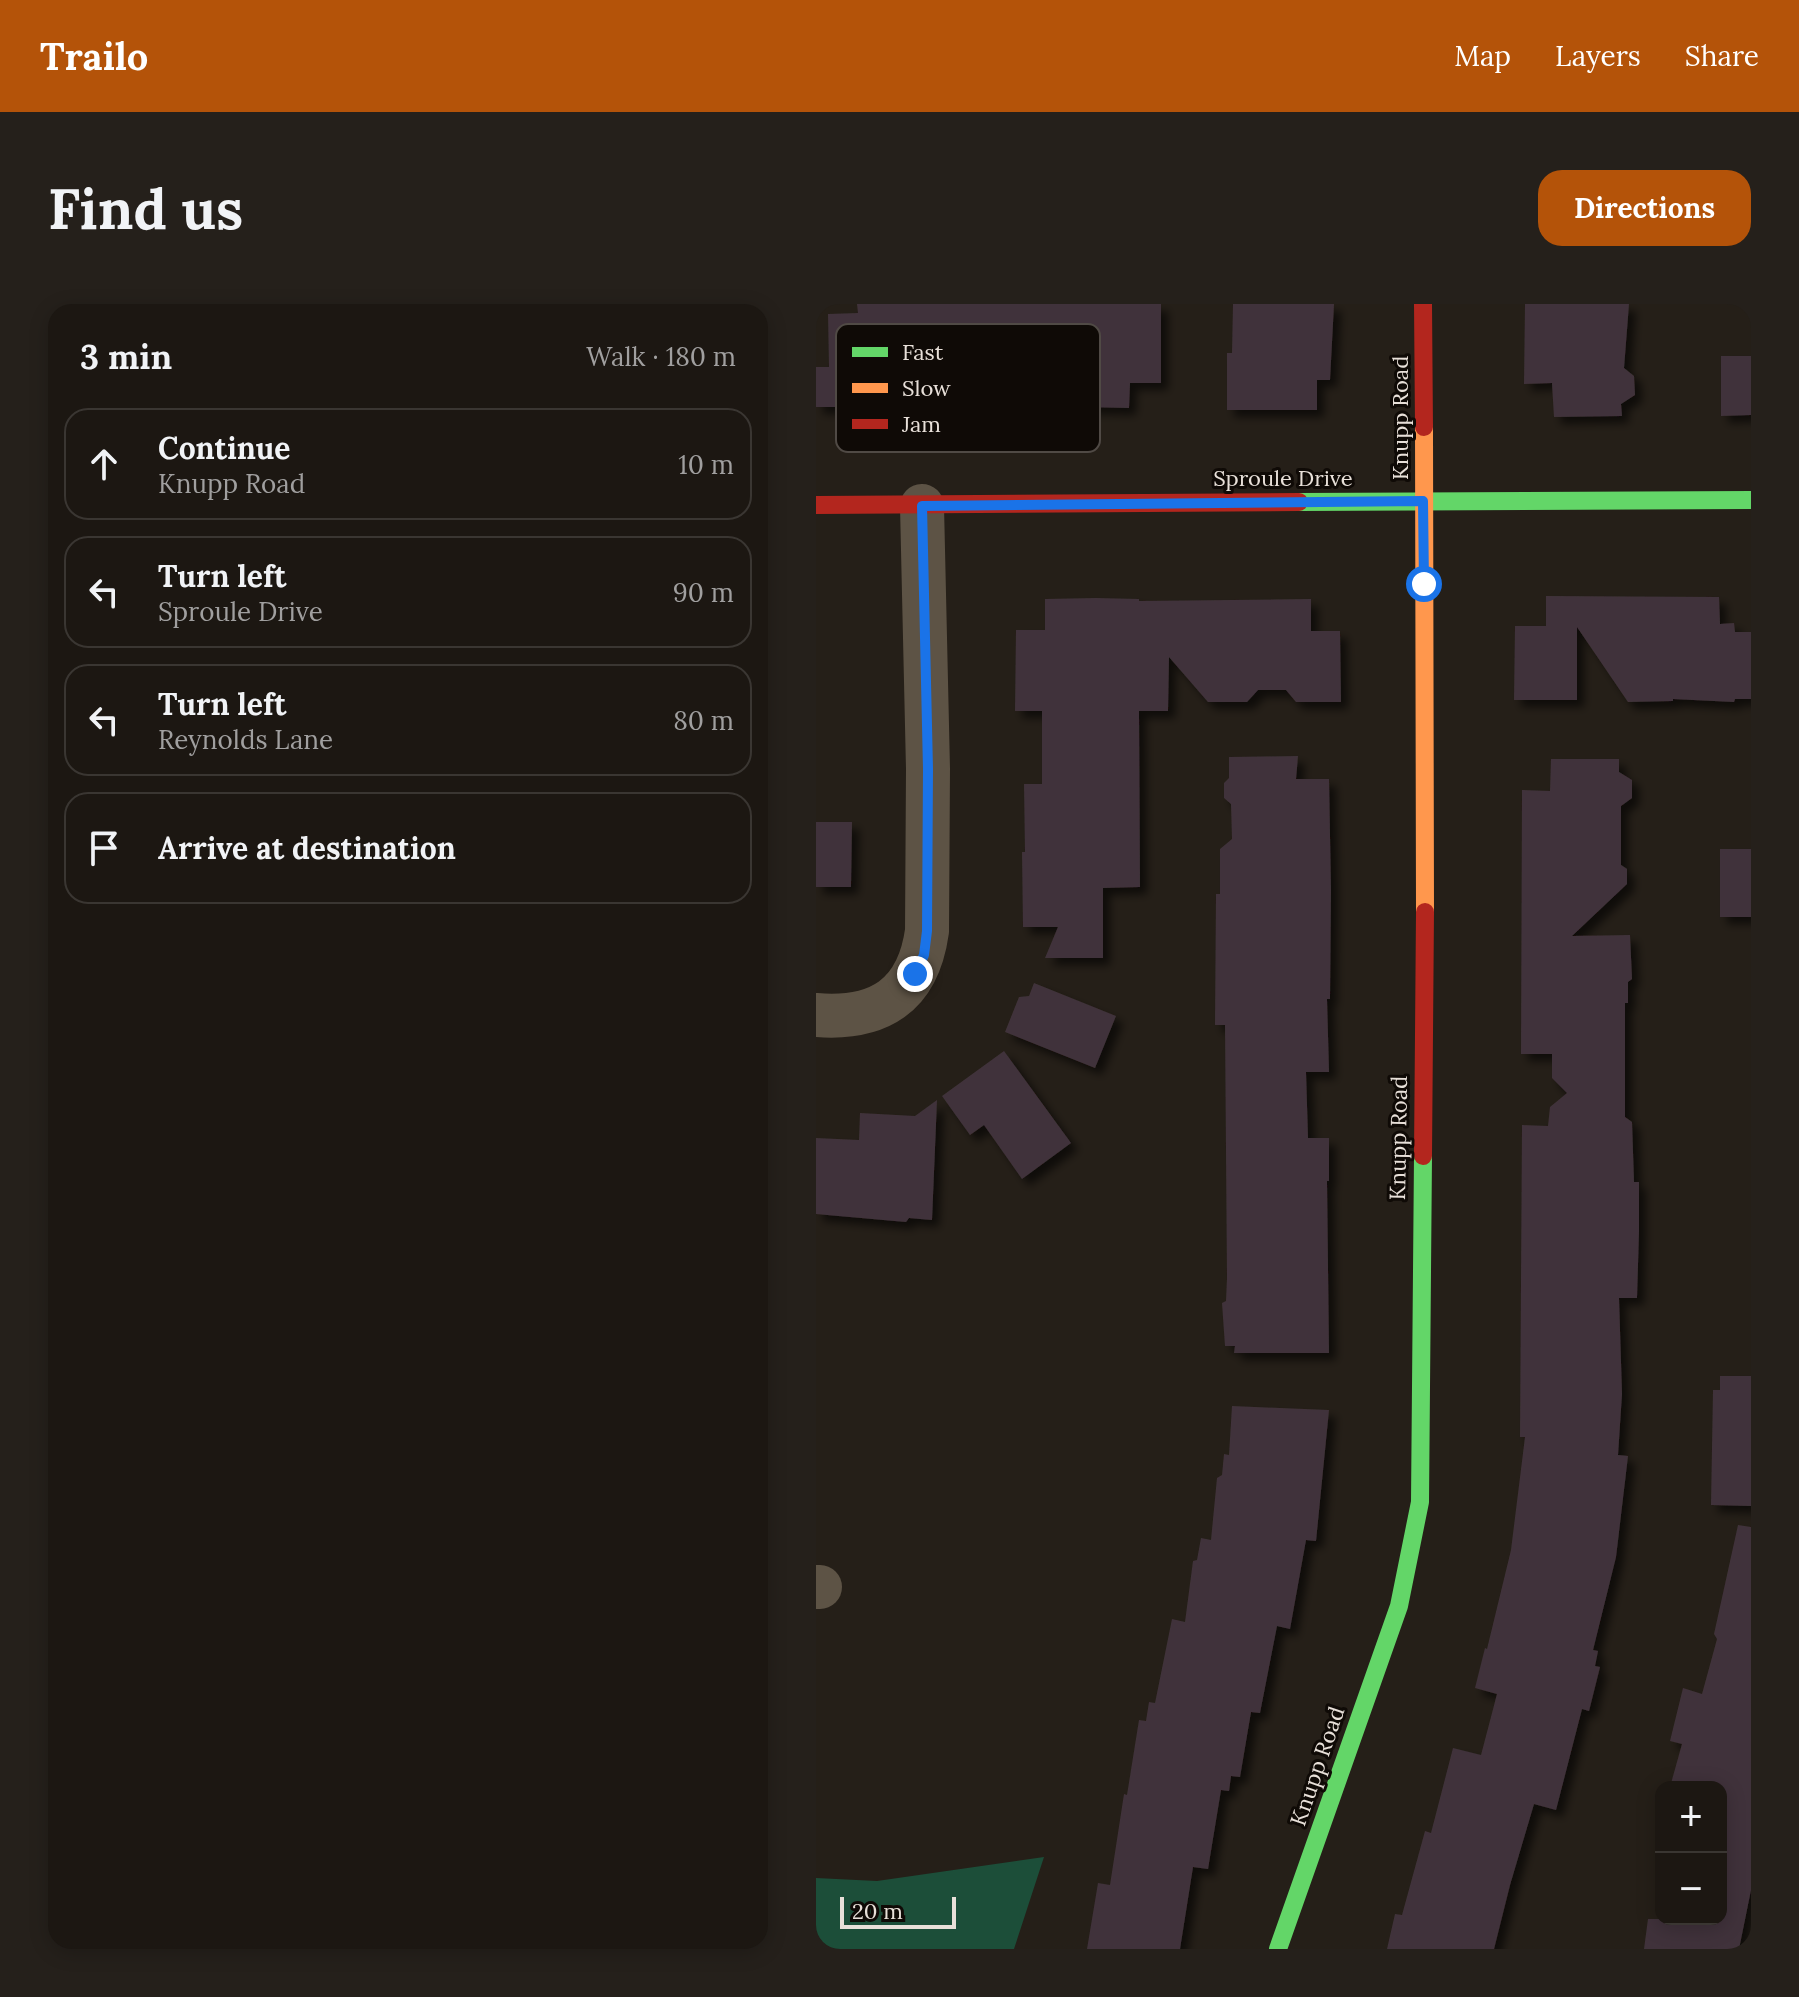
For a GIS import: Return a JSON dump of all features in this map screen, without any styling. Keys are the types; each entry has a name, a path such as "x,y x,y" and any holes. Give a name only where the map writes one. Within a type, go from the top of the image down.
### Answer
{"street":[{"name":"Knupp Road","path":"1278,1949 1399,1606 1420,1502 1426,768 1423,304"},
{"name":"Sproule Drive","path":"816,505 1751,500"},
{"path":"816,1015 859,1015 881,1007 901,993 924,955 927,931 928,769 922,506"}],"green space":[{"path":"1044,1857 1014,1949 816,1949 816,1878 877,1881"}],"building":[{"path":"857,304 1161,304 1161,383 1130,383 1129,408 1100,407 1100,324 836,324 836,407 816,407 816,367 829,367 828,314 858,313"},
{"path":"1233,304 1334,304 1330,380 1317,380 1317,410 1227,410 1227,353 1232,353"},
{"path":"1525,304 1629,304 1624,368 1634,376 1635,395 1621,404 1622,416 1554,417 1552,383 1524,384"},
{"path":"1721,356 1751,356 1751,415 1721,416"},
{"path":"1546,596 1719,597 1720,624 1734,623 1735,632 1751,632 1751,699 1735,699 1734,702 1673,699 1628,702 1577,627 1577,700 1514,700 1515,626 1546,626"},
{"path":"1045,599 1139,601 1311,599 1311,631 1340,631 1341,702 1296,702 1286,690 1258,690 1247,702 1208,702 1169,657 1168,711 1139,711 1140,887 1103,888 1103,958 1045,958 1058,927 1023,927 1024,784 1042,784 1042,711 1015,711 1016,630 1045,630"},
{"path":"1298,756 1296,779 1329,779 1329,1072 1306,1072 1308,1138 1329,1138 1329,1353 1234,1353 1235,1346 1225,1346 1222,1303 1226,1301 1227,1278 1225,1025 1215,1025 1216,894 1220,894 1220,849 1232,839 1231,804 1224,798 1224,783 1229,778 1229,757"},
{"path":"1551,759 1619,759 1619,772 1632,780 1632,798 1621,806 1621,865 1627,869 1627,884 1572,936 1630,935 1632,979 1628,982 1628,1003 1625,1003 1625,1117 1632,1122 1634,1182 1639,1182 1639,1231 1637,1298 1619,1298 1622,1394 1618,1455 1628,1456 1616,1557 1593,1650 1598,1651 1595,1666 1600,1667 1589,1711 1582,1709 1556,1810 1534,1804 1494,1949 1387,1949 1395,1914 1402,1915 1425,1831 1431,1833 1453,1748 1481,1755 1497,1694 1475,1688 1511,1550 1525,1437 1520,1437 1522,1125 1548,1126 1550,1107 1567,1093 1552,1078 1552,1054 1521,1054 1522,790 1550,791"},
{"path":"816,822 852,822 851,887 816,887"},
{"path":"1720,849 1751,849 1751,917 1720,917"},
{"path":"1034,983 1116,1016 1095,1068 1005,1032 1019,997 1029,996"},
{"path":"1004,1051 1071,1143 1022,1179 984,1125 970,1135 942,1096"},
{"path":"937,1100 932,1220 909,1218 906,1222 816,1214 816,1138 859,1140 860,1113 915,1116"},
{"path":"1720,1376 1751,1376 1751,1506 1711,1505 1713,1390 1720,1390"},
{"path":"1232,1406 1329,1410 1316,1541 1306,1540 1290,1629 1277,1626 1260,1713 1251,1712 1240,1777 1231,1776 1229,1791 1221,1790 1208,1869 1193,1867 1180,1949 1087,1949 1098,1883 1110,1885 1139,1720 1146,1721 1149,1702 1155,1703 1172,1619 1185,1622 1193,1561 1197,1560 1201,1538 1211,1540 1217,1478 1222,1475 1224,1454 1229,1455"},
{"path":"1738,1525 1751,1527 1751,1890 1739,1949 1644,1949 1648,1919 1655,1919 1655,1925 1727,1925 1727,1781 1672,1781 1682,1744 1670,1741 1683,1688 1702,1694 1717,1639 1714,1634"}],"traffic: fast":[{"path":"1299,502 1751,500"},
{"path":"1278,1949 1399,1606 1420,1502 1423,1156"}],"traffic: slow":[{"path":"1424,427 1425,912"}],"traffic: jam":[{"path":"1423,304 1424,427"},
{"path":"816,505 1299,502"},
{"path":"1423,1156 1425,912"}],"route":[{"path":"915,974 924,955 927,931 928,769 922,506 1423,501 1424,584"}]}
